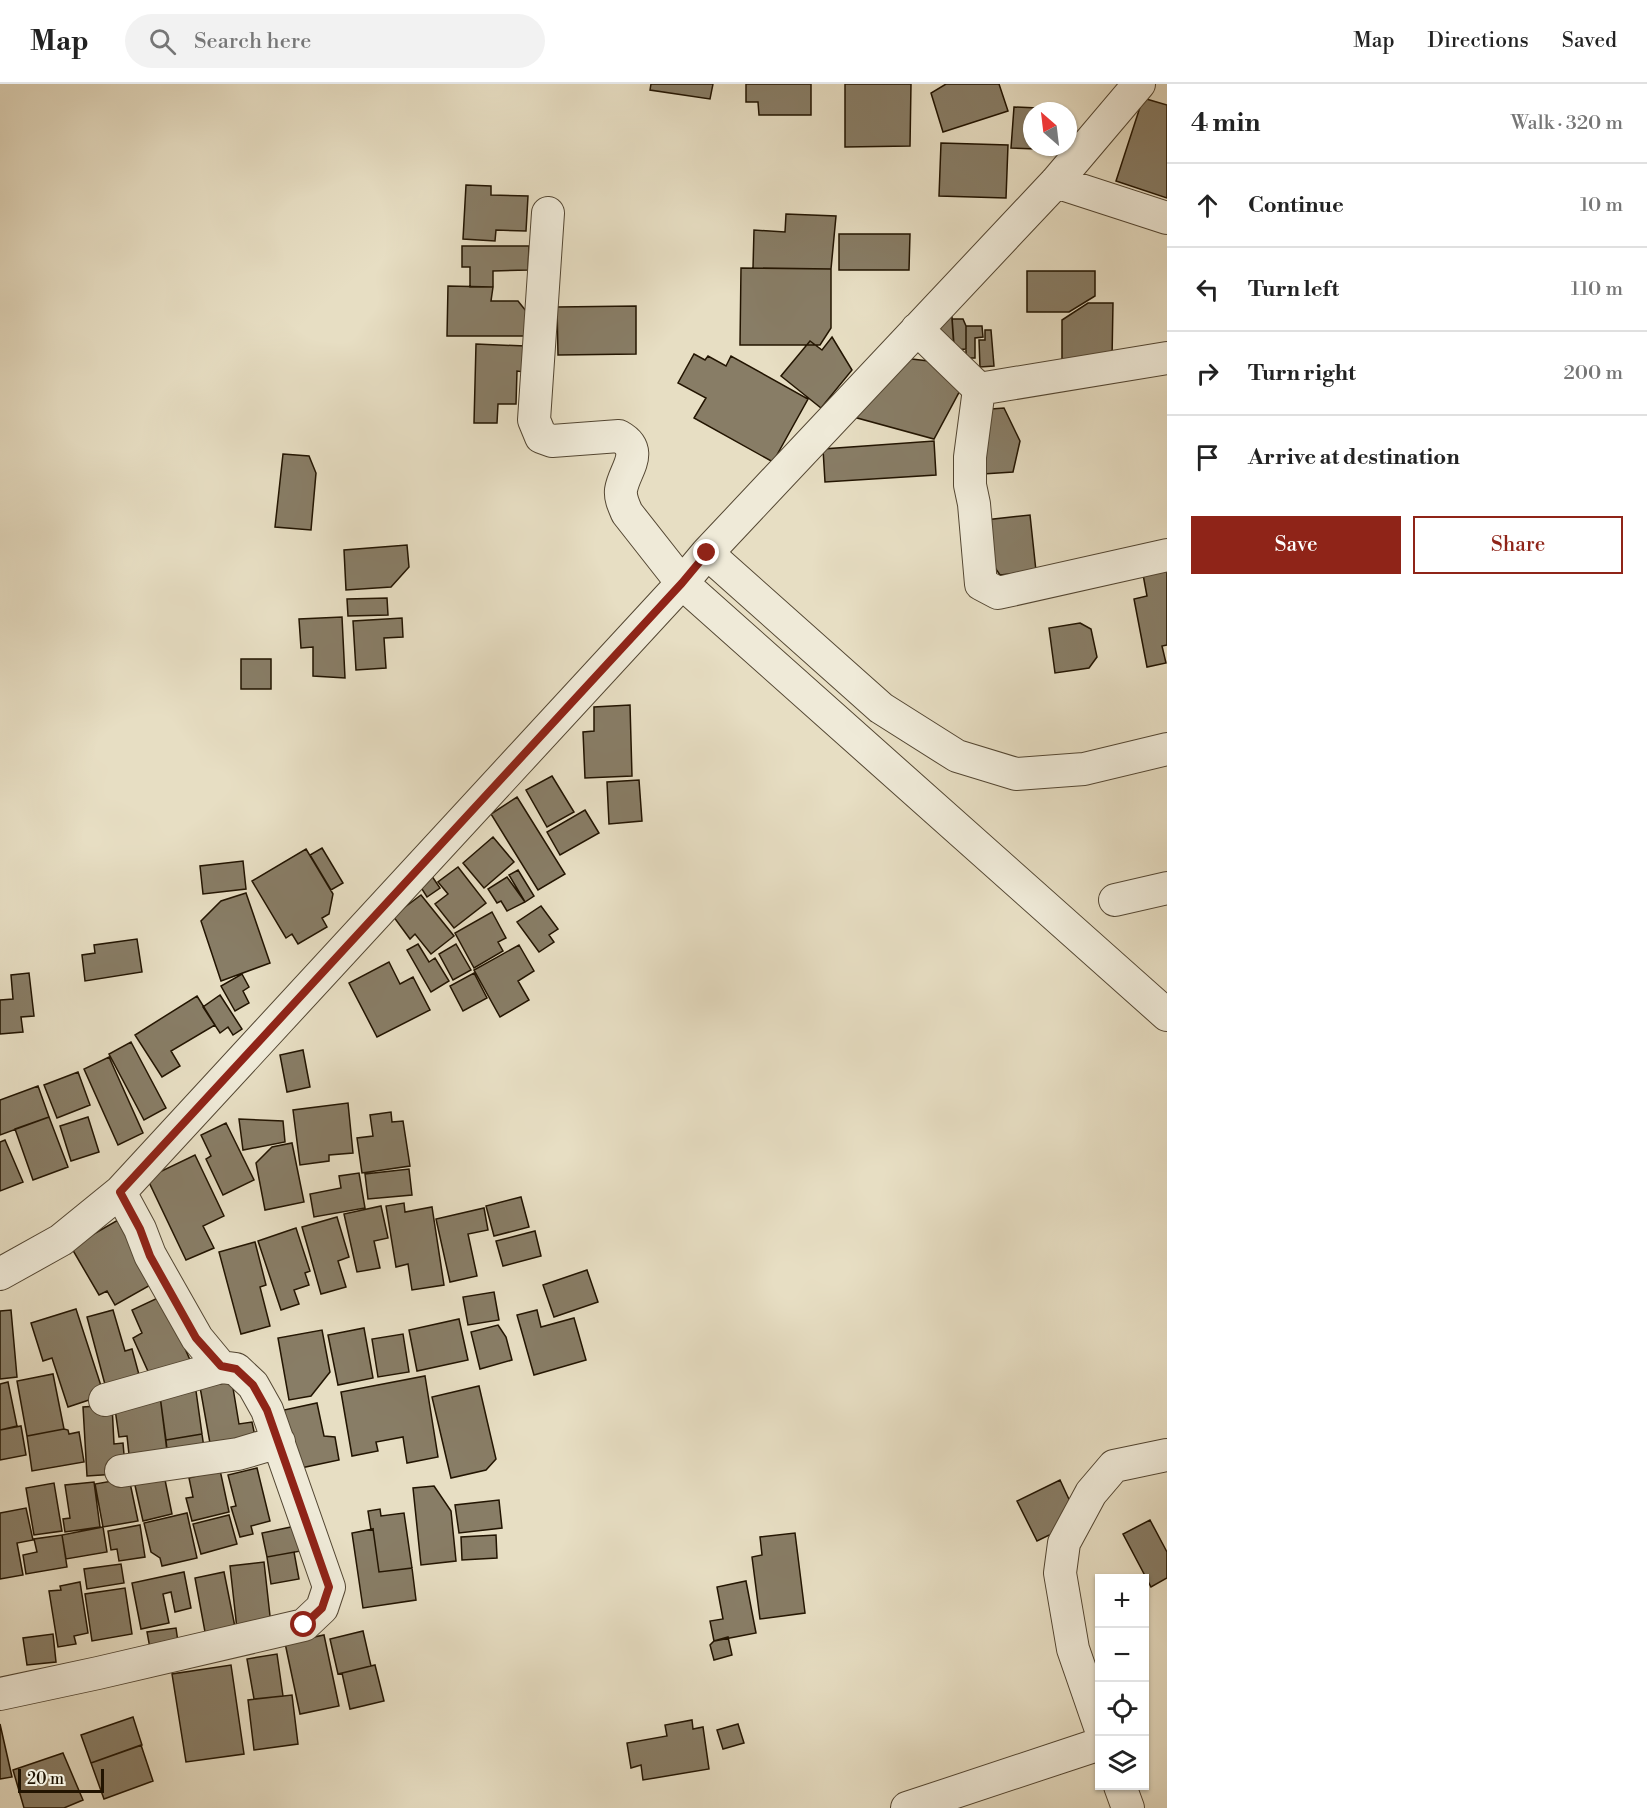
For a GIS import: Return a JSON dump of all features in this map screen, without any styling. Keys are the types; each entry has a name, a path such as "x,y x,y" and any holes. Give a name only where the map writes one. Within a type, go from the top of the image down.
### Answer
{"street":[{"path":"0,1274 62,1240 120,1192 682,583 707,553 1056,182 1139,84"},
{"path":"1056,182 1167,218"},
{"path":"548,213 534,420 541,437 552,441 619,436 626,440 632,454 632,465 621,490 622,502 627,513 682,583 1167,1016"},
{"path":"917,329 980,389"},
{"path":"980,389 1167,358"},
{"path":"980,389 970,456 970,476 981,584 998,594 1167,555"},
{"path":"707,553 881,708 957,756 1016,774 1084,769 1167,749"},
{"path":"1115,900 1167,888"},
{"path":"120,1192 140,1229 150,1256 196,1338 221,1366"},
{"path":"0,1694 304,1625 322,1608 329,1587 267,1410 253,1385 236,1369 221,1366 105,1400"},
{"path":"121,1471 238,1454 279,1442"},
{"path":"1095,1713 1073,1649 1060,1573 1064,1543 1091,1493 1114,1466 1167,1455"},
{"path":"907,1808 1095,1746"},
{"path":"1122,1790 1128,1808"}],"building":[{"path":"651,84 713,84 710,99 650,90"},
{"path":"746,84 811,84 811,115 759,115 758,102 746,102"},
{"path":"845,84 911,84 910,146 845,147"},
{"path":"946,84 999,84 1008,111 943,132 931,93"},
{"path":"1143,98 1167,105 1167,198 1116,181"},
{"path":"1014,107 1023,107 1023,148 1011,148"},
{"path":"941,143 1008,145 1006,198 939,196"},
{"path":"466,185 491,186 491,195 528,196 526,231 496,230 495,241 463,239"},
{"path":"786,214 836,216 831,269 753,268 754,230 785,232"},
{"path":"839,234 910,234 909,270 839,270"},
{"path":"462,246 529,246 528,270 493,271 493,287 470,287 470,267 462,267"},
{"path":"741,268 831,269 831,328 820,345 740,345"},
{"path":"1027,271 1095,271 1095,296 1069,312 1027,312"},
{"path":"448,286 493,287 491,301 518,301 526,311 525,336 447,336"},
{"path":"1088,303 1113,303 1112,359 1062,359 1062,320"},
{"path":"636,306 636,354 558,355 557,307"},
{"path":"952,317 954,345 940,346 938,318"},
{"path":"952,319 963,319 966,326 966,349 954,350"},
{"path":"966,326 982,326 983,337 975,338 975,358 966,358"},
{"path":"985,330 991,330 994,366 980,367 979,340 985,340"},
{"path":"832,337 852,370 821,408 781,376 810,341 822,350"},
{"path":"476,344 525,346 524,372 517,371 516,404 498,404 497,423 474,423"},
{"path":"694,354 705,360 708,356 726,366 731,356 808,399 773,462 694,418 706,398 678,383"},
{"path":"903,358 946,363 964,383 934,439 850,416"},
{"path":"1004,408 1020,441 1013,472 983,474 978,410"},
{"path":"934,441 936,475 825,482 823,449"},
{"path":"283,454 309,456 316,473 311,530 275,527"},
{"path":"1030,515 1036,571 1000,575 989,559 985,520"},
{"path":"407,545 409,567 391,587 346,590 344,550"},
{"path":"1167,564 1167,645 1162,646 1166,663 1147,667 1134,599 1147,596 1142,569"},
{"path":"387,598 388,615 348,616 347,599"},
{"path":"342,617 345,678 313,676 313,647 301,648 299,619"},
{"path":"402,618 403,637 384,638 386,668 356,670 353,621"},
{"path":"1080,623 1091,629 1097,657 1089,668 1055,673 1049,628"},
{"path":"241,659 271,659 271,689 241,689"},
{"path":"630,705 632,776 585,778 583,732 594,731 594,707"},
{"path":"552,776 574,812 547,827 526,790"},
{"path":"639,780 642,821 609,824 607,782"},
{"path":"517,797 565,874 538,890 491,814"},
{"path":"585,810 599,833 560,855 547,832"},
{"path":"493,837 514,862 484,888 463,863"},
{"path":"322,848 343,883 331,890 310,855"},
{"path":"306,849 333,894 329,914 322,918 327,927 298,944 292,934 286,938 252,881"},
{"path":"243,861 246,889 203,894 200,866"},
{"path":"458,867 486,903 454,928 435,904 448,894 438,882"},
{"path":"427,869 440,888 427,897 415,878"},
{"path":"518,870 534,896 525,902 509,875"},
{"path":"507,877 525,902 507,911 501,901 497,903 488,889"},
{"path":"246,893 270,963 221,981 201,921 221,901"},
{"path":"421,895 454,936 431,954 415,934 410,939 393,916"},
{"path":"541,906 558,929 549,935 554,942 539,952 517,922"},
{"path":"492,912 506,938 498,942 503,951 474,968 455,933"},
{"path":"137,939 142,972 85,981 82,955 95,953 94,945"},
{"path":"418,944 429,962 435,958 449,981 431,992 407,950"},
{"path":"456,944 471,970 453,980 439,954"},
{"path":"519,945 534,971 518,981 529,1000 500,1017 474,970"},
{"path":"389,962 400,984 413,977 430,1010 377,1037 349,983"},
{"path":"29,973 34,1016 21,1017 23,1032 0,1034 0,1000 13,999 11,975"},
{"path":"474,973 487,998 463,1011 450,986"},
{"path":"242,974 249,987 243,991 249,1003 235,1011 221,986"},
{"path":"220,995 242,1029 233,1035 228,1027 220,1033 203,1007"},
{"path":"197,996 215,1025 171,1051 180,1066 162,1077 135,1035"},
{"path":"131,1042 166,1108 144,1120 109,1054"},
{"path":"303,1050 310,1087 287,1092 280,1055"},
{"path":"109,1057 143,1133 118,1145 84,1069"},
{"path":"78,1072 90,1105 57,1118 44,1085"},
{"path":"38,1086 49,1117 0,1135 0,1100"},
{"path":"348,1103 353,1153 329,1155 329,1161 300,1165 293,1110"},
{"path":"391,1112 392,1122 403,1121 410,1166 362,1173 357,1138 373,1136 370,1115"},
{"path":"49,1117 68,1167 33,1180 15,1129"},
{"path":"88,1117 99,1152 71,1161 60,1126"},
{"path":"239,1119 283,1121 285,1142 243,1150"},
{"path":"226,1123 254,1180 223,1195 206,1159 211,1156 201,1135"},
{"path":"5,1140 23,1182 0,1191 0,1142"},
{"path":"292,1143 304,1202 265,1210 256,1163 272,1147"},
{"path":"195,1155 224,1216 203,1226 214,1248 186,1260 147,1178"},
{"path":"409,1169 412,1195 368,1199 365,1174"},
{"path":"359,1173 365,1208 314,1217 310,1194 341,1188 339,1176"},
{"path":"521,1197 529,1227 494,1236 486,1206"},
{"path":"404,1203 405,1212 432,1207 444,1285 412,1290 408,1264 396,1267 386,1206"},
{"path":"381,1206 388,1238 374,1241 380,1268 357,1272 344,1214"},
{"path":"484,1208 488,1230 468,1234 477,1276 450,1282 436,1219"},
{"path":"337,1217 349,1257 338,1261 346,1287 321,1294 302,1227"},
{"path":"118,1220 154,1283 115,1305 107,1291 99,1295 71,1247"},
{"path":"296,1228 310,1271 305,1273 309,1285 294,1290 299,1304 281,1310 258,1241"},
{"path":"535,1231 541,1256 503,1266 496,1241"},
{"path":"255,1242 266,1285 260,1287 270,1326 241,1334 219,1252"},
{"path":"587,1270 598,1302 554,1317 543,1285"},
{"path":"494,1292 499,1320 468,1325 463,1297"},
{"path":"162,1296 190,1360 151,1378 133,1338 142,1333 132,1310"},
{"path":"76,1309 104,1395 68,1407 52,1358 43,1361 31,1323"},
{"path":"11,1310 17,1377 0,1379 0,1311"},
{"path":"113,1310 125,1351 132,1349 141,1382 107,1392 87,1317"},
{"path":"537,1310 541,1327 574,1318 586,1360 534,1375 517,1315"},
{"path":"459,1319 468,1360 417,1371 409,1330"},
{"path":"498,1325 506,1337 512,1360 480,1369 471,1332"},
{"path":"364,1328 373,1378 338,1385 328,1335"},
{"path":"322,1330 330,1372 311,1396 289,1400 278,1338"},
{"path":"403,1334 409,1372 378,1377 372,1339"},
{"path":"53,1374 64,1429 27,1436 17,1381"},
{"path":"425,1376 438,1457 407,1463 403,1437 376,1442 378,1451 352,1456 341,1392"},
{"path":"8,1382 17,1426 0,1430 0,1384"},
{"path":"232,1382 239,1424 252,1422 256,1441 211,1449 200,1387"},
{"path":"479,1386 496,1459 486,1470 451,1478 432,1397"},
{"path":"196,1391 202,1434 166,1440 160,1396"},
{"path":"160,1396 168,1459 130,1464 127,1436 119,1437 114,1402"},
{"path":"317,1403 324,1436 335,1437 339,1460 296,1469 284,1410"},
{"path":"112,1405 114,1444 123,1443 125,1466 117,1474 87,1476 83,1407"},
{"path":"21,1426 26,1455 0,1460 0,1430"},
{"path":"68,1430 69,1434 79,1432 84,1462 32,1471 27,1436"},
{"path":"202,1434 205,1455 168,1459 166,1440"},
{"path":"257,1468 270,1521 251,1526 253,1534 240,1537 231,1507 236,1506 228,1475"},
{"path":"220,1470 229,1512 192,1521 186,1498 193,1497 189,1478"},
{"path":"164,1475 172,1514 143,1521 134,1481"},
{"path":"129,1478 138,1521 103,1527 95,1484"},
{"path":"1060,1480 1074,1510 1068,1526 1037,1541 1017,1501"},
{"path":"94,1482 100,1527 65,1532 63,1519 70,1518 65,1485"},
{"path":"54,1483 62,1531 34,1535 26,1488"},
{"path":"434,1486 451,1511 456,1561 421,1565 413,1488"},
{"path":"499,1500 502,1528 459,1533 455,1505"},
{"path":"26,1508 33,1540 17,1543 23,1575 0,1579 0,1513"},
{"path":"380,1509 381,1516 404,1513 412,1568 379,1572 368,1511"},
{"path":"187,1513 197,1558 162,1566 160,1558 151,1552 144,1523"},
{"path":"229,1515 237,1544 201,1554 193,1524"},
{"path":"1150,1520 1167,1552 1167,1578 1151,1587 1149,1574 1144,1574 1123,1534"},
{"path":"140,1525 145,1557 119,1561 117,1549 111,1550 108,1531"},
{"path":"296,1526 301,1551 267,1557 262,1533"},
{"path":"103,1527 107,1552 66,1559 62,1535"},
{"path":"373,1529 379,1572 412,1568 416,1600 363,1608 352,1533"},
{"path":"795,1533 805,1613 760,1619 752,1557 762,1555 760,1537"},
{"path":"62,1535 67,1567 26,1574 23,1555 37,1552 34,1539"},
{"path":"496,1535 497,1558 462,1560 461,1537"},
{"path":"294,1552 299,1579 271,1584 267,1557"},
{"path":"264,1562 271,1625 237,1629 230,1566"},
{"path":"121,1564 124,1583 87,1589 84,1569"},
{"path":"184,1572 191,1608 175,1612 171,1592 163,1594 169,1623 141,1629 132,1583"},
{"path":"224,1572 235,1627 205,1632 195,1578"},
{"path":"746,1581 756,1633 714,1641 710,1621 723,1619 717,1587"},
{"path":"80,1582 88,1633 74,1636 76,1644 58,1647 49,1591 61,1590 60,1586"},
{"path":"125,1588 132,1634 92,1641 85,1594"},
{"path":"176,1628 179,1649 151,1654 147,1632"},
{"path":"363,1631 371,1666 338,1674 330,1639"},
{"path":"53,1634 56,1662 27,1665 23,1638"},
{"path":"324,1635 339,1706 300,1714 285,1643"},
{"path":"728,1637 732,1655 714,1660 710,1645 714,1641"},
{"path":"277,1654 283,1696 254,1699 247,1659"},
{"path":"231,1665 244,1754 186,1762 172,1674"},
{"path":"375,1665 384,1701 350,1709 342,1673"},
{"path":"292,1695 298,1744 254,1750 248,1700"},
{"path":"133,1717 142,1745 91,1763 81,1735"},
{"path":"692,1720 693,1729 703,1727 709,1769 643,1780 641,1765 631,1768 627,1743 667,1736 665,1725"},
{"path":"0,1724 12,1777 0,1779"},
{"path":"738,1724 744,1743 723,1749 717,1730"},
{"path":"141,1745 153,1781 104,1799 91,1763"},
{"path":"63,1753 83,1800 64,1808 24,1808 13,1770"}],"route":[{"path":"304,1625 322,1608 329,1587 267,1410 253,1385 236,1369 221,1366 196,1338 150,1256 140,1229 120,1192 682,583 707,553"}]}
